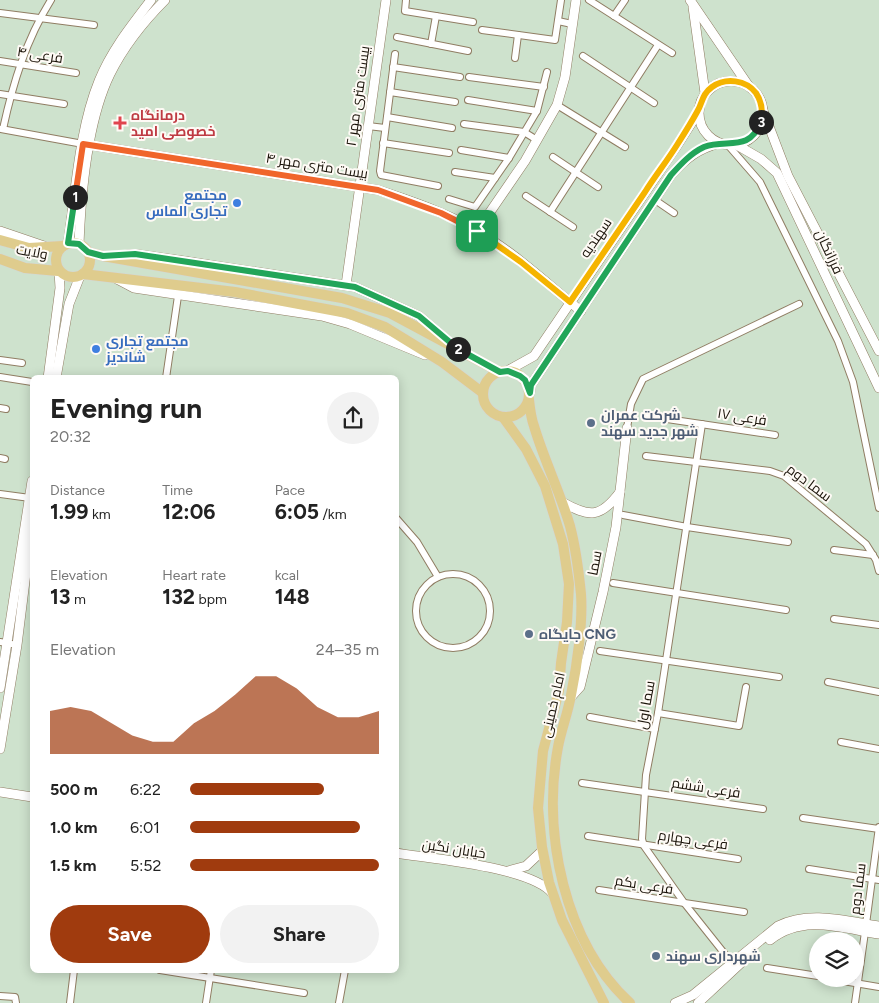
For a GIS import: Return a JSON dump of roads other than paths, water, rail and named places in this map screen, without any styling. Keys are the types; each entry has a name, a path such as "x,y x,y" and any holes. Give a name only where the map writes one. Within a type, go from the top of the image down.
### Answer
{"main road":[{"name":"ولایت","path":"0,240 29,248 66,244"},
{"path":"483,393 442,362 385,327 347,313 235,292 112,277 82,275 68,277 59,271 55,258 57,253 66,244 79,244 88,252 106,257 342,298 390,313 504,372 520,376 525,380 529,397 526,406 516,416 503,417 491,412 486,406 483,393 488,380 504,372"},
{"path":"82,275 90,264 88,252"},
{"name":"ولایت","path":"0,259 25,268 59,271"},
{"name":"امام خمینی","path":"529,397 533,425 570,528 581,595 579,640 571,697 560,738 555,771 556,846 567,898 581,936 614,988 630,1003"},
{"name":"امام خمینی","path":"503,417 526,449 546,486 563,544 569,584 567,622 560,663 559,691 543,750 538,808 542,850 548,882 562,920 604,1003"}],"street":[{"path":"51,0 40,18 20,65 2,129 86,144"},
{"path":"79,244 90,105 109,59 124,34 150,0"},
{"path":"66,244 86,144 92,132 102,95 110,75 122,54 165,0"},
{"name":"بیست متری مهر ۲","path":"346,285 386,0"},
{"path":"406,0 405,10 473,22"},
{"path":"482,30 555,40 561,0"},
{"path":"477,231 537,140 557,105 565,76 576,0"},
{"path":"589,0 672,53"},
{"path":"614,16 625,0"},
{"path":"691,1 733,66 749,87"},
{"path":"691,1 697,26 705,93"},
{"path":"0,13 94,25"},
{"path":"431,44 436,16"},
{"path":"558,21 572,24"},
{"path":"515,58 518,34"},
{"path":"396,37 468,51"},
{"path":"550,212 658,45"},
{"path":"395,54 383,143 381,175 438,186"},
{"path":"583,56 654,103"},
{"name":"فرعی ۴","path":"0,61 76,73"},
{"path":"393,67 460,77"},
{"path":"449,200 475,207 509,158 537,111 548,72"},
{"path":"469,77 544,87"},
{"path":"727,144 750,138 760,125 762,108 755,92 740,82 721,82 712,86 700,101 698,110 700,121 704,130 711,138 727,144 760,182 838,342 854,382 879,508"},
{"path":"390,92 455,102"},
{"path":"0,94 64,104"},
{"path":"468,100 537,111"},
{"path":"557,105 625,147"},
{"name":"فرزانگان","path":"762,108 788,176 879,351"},
{"name":"سهندیه","path":"504,372 534,356 676,147 698,110"},
{"path":"387,117 452,128"},
{"path":"464,124 524,132 537,140"},
{"path":"368,126 385,128"},
{"path":"383,143 449,153"},
{"name":"بیست متری مهر ۴","path":"86,144 378,190 402,198 441,213 477,231 521,262 581,311"},
{"name":"فرزانگان","path":"727,144 761,159 777,173 879,388"},
{"name":"سهندیه","path":"529,397 531,385 671,175 684,160 704,148 727,144"},
{"path":"461,150 509,158"},
{"path":"553,157 598,187"},
{"path":"454,172 495,178"},
{"path":"526,196 573,227"},
{"path":"655,200 674,213"},
{"path":"0,231 47,247"},
{"path":"106,257 135,254 355,287 419,316 458,349"},
{"path":"0,264 25,268"},
{"path":"48,375 60,288 59,271"},
{"path":"56,375 68,304 82,275"},
{"path":"112,277 134,288 322,316 350,324 442,362"},
{"path":"166,375 178,296"},
{"path":"628,428 631,404 643,379 799,304"},
{"path":"0,360 22,363"},
{"path":"0,377 30,382"},
{"name":"فرعی ۱۷","path":"647,416 775,435"},
{"name":"سما اول","path":"644,846 642,839 645,792 702,424"},
{"name":"سما","path":"571,697 580,687 603,592 616,527 628,428"},
{"name":"سما دوم","path":"646,456 770,471 784,476 866,544 879,570"},
{"path":"562,502 579,511 588,513 605,510 620,492"},
{"path":"0,494 30,499"},
{"path":"0,688 30,505"},
{"path":"623,515 687,527 788,542"},
{"path":"399,521 417,542 438,577"},
{"path":"0,749 8,643 30,535"},
{"path":"834,550 873,555"},
{"path":"449,574 466,576 480,586 487,596 490,607 488,624 482,634 468,645 457,648 440,645 425,636 419,626 416,615 418,598 428,583 438,577 449,574"},
{"path":"614,583 786,610"},
{"path":"834,619 879,625"},
{"path":"600,651 779,677"},
{"path":"828,682 879,692"},
{"path":"658,713 739,726 746,687"},
{"path":"590,717 655,729"},
{"path":"841,742 879,749"},
{"name":"فرعی ششم","path":"582,783 763,809"},
{"path":"0,792 30,798"},
{"path":"803,818 879,828"},
{"name":"سما دوم","path":"864,940 876,880 879,828"},
{"name":"فرعی چهارم","path":"588,836 738,859"},
{"path":"644,846 685,904 734,966"},
{"path":"508,871 526,866 542,850"},
{"name":"خیابان نگین","path":"399,854 508,871 536,880 553,894"},
{"path":"809,869 876,880"},
{"name":"فرعی یکم","path":"599,890 744,912"},
{"path":"675,1003 693,995 778,933 801,925 813,924 866,928 879,926"},
{"path":"866,928 879,934"},
{"path":"698,1003 734,966"},
{"path":"767,968 809,975"},
{"path":"70,1003 74,973"},
{"path":"198,973 304,993"},
{"path":"339,1003 344,973"},
{"path":"206,1003 211,974"},
{"path":"864,984 879,987"},
{"name":"سما دوم","path":"855,1003 857,987"},
{"path":"0,996 15,997 16,1003"}],"place":[{"name":"درمانگاه خصوصی امید","path":"120,123"},
{"name":"مجتمع تجاری الماس","path":"237,203"},
{"name":"مجتمع تجاری شاندیز","path":"96,349"},
{"name":"شرکت عمران شهر جدید سهند","path":"591,423"},
{"name":"جایگاه CNG","path":"529,634"},
{"name":"شهرداری سهند","path":"656,956"}]}
